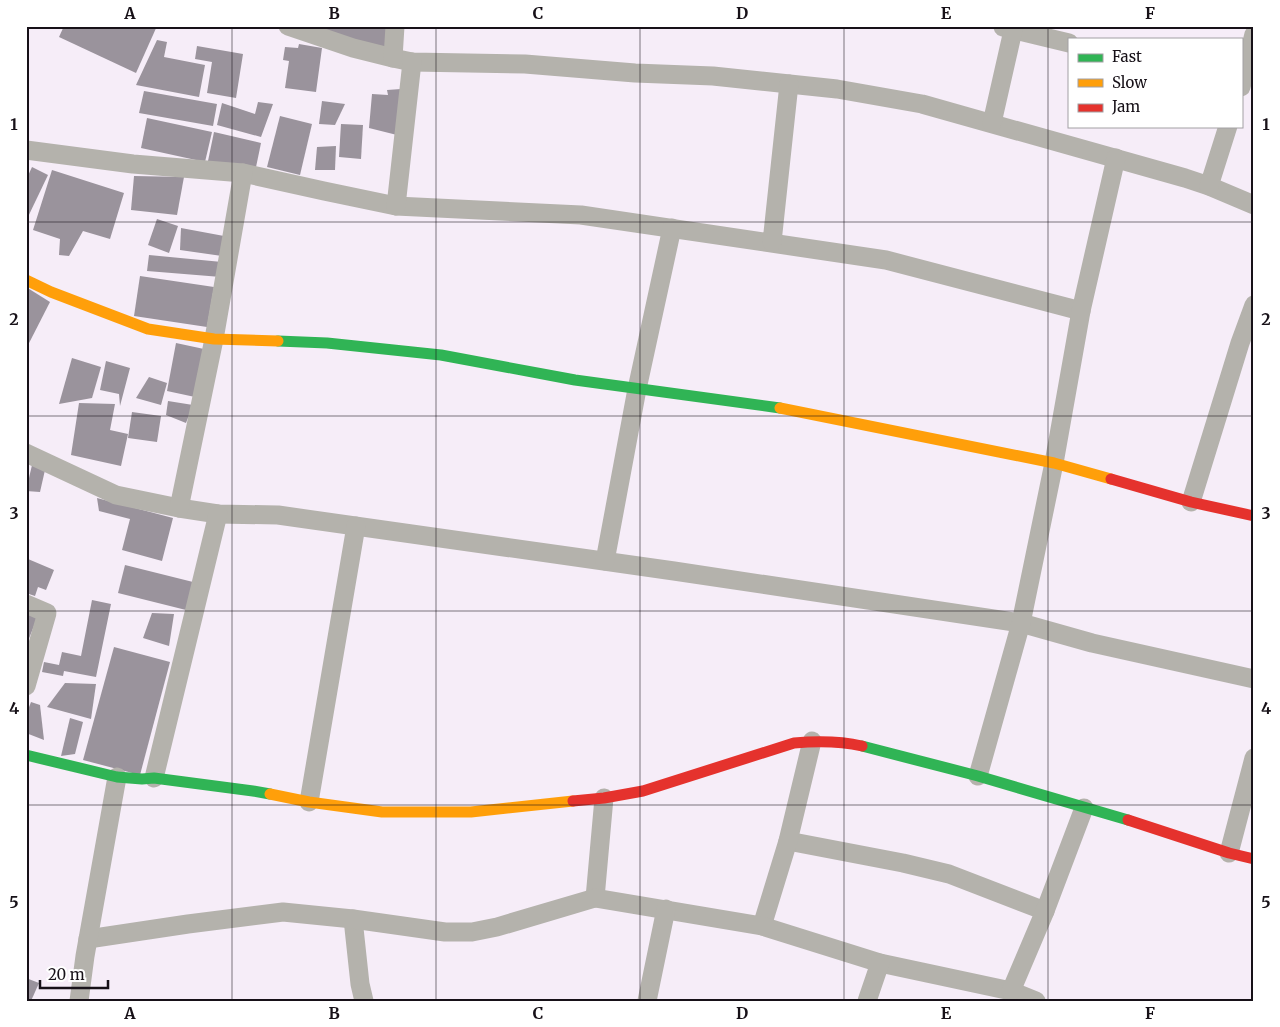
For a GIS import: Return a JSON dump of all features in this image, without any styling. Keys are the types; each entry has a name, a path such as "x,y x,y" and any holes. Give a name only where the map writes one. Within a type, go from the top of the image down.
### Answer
{"street":[{"path":"288,26 353,48 412,62 525,64 635,73 713,76 837,89 922,104 1209,186 1254,205"},
{"path":"392,58 395,26"},
{"path":"992,123 1010,27 1068,43"},
{"path":"1242,83 1254,34"},
{"path":"396,206 412,62"},
{"path":"772,242 789,84"},
{"path":"1209,186 1227,128"},
{"path":"26,150 133,164 243,172 396,206 582,215 772,242 886,260 1081,311"},
{"path":"978,776 1020,624 1054,463 1081,311 1116,158"},
{"path":"179,508 214,339 243,172"},
{"path":"605,562 637,389 672,228"},
{"path":"26,280 51,292 148,329 214,339 327,343 441,355 575,380 791,409 1054,463 1191,502 1254,516"},
{"path":"1191,502 1240,343 1254,304"},
{"path":"26,453 116,495 179,508 218,514 278,515 1020,624 1092,643 1254,679"},
{"path":"154,778 218,514"},
{"path":"308,802 356,526"},
{"path":"26,604 47,613 26,686"},
{"path":"762,926 788,841 812,741"},
{"path":"26,755 117,777 154,778 253,791 308,802 382,812 471,812 604,798 643,791 794,743 812,741 853,744 978,776 1254,859"},
{"path":"1229,853 1254,758"},
{"path":"79,1001 117,777"},
{"path":"595,898 604,798"},
{"path":"1011,992 1046,910 1084,808"},
{"path":"788,841 904,863 949,874 1046,910"},
{"path":"88,939 282,912 353,919 445,932 472,932 497,927 595,898 762,926 880,963 1011,992 1036,1001"},
{"path":"647,1001 666,909"},
{"path":"353,919 360,984 364,1001"},
{"path":"867,1001 880,963"}],"building":[{"path":"64,26 157,26 136,73 59,37"},
{"path":"308,26 388,26 386,49"},
{"path":"157,40 167,42 164,57 205,65 199,97 136,85"},
{"path":"299,44 322,48 316,92 285,88 289,61 283,60 285,47 298,48"},
{"path":"197,46 243,54 236,98 207,93 212,62 195,59"},
{"path":"401,89 397,135 369,128 372,94 388,95 387,90"},
{"path":"144,91 217,104 213,126 139,113"},
{"path":"322,101 345,104 335,125 319,124"},
{"path":"258,102 273,104 261,137 217,125 222,103 255,114"},
{"path":"280,116 312,124 300,175 267,167"},
{"path":"147,118 212,132 205,162 141,148"},
{"path":"341,124 363,125 361,159 339,157"},
{"path":"214,132 261,143 255,172 208,161"},
{"path":"336,146 335,170 315,170 317,147"},
{"path":"32,167 48,175 26,221 26,180"},
{"path":"52,170 124,193 110,239 83,231 69,256 59,255 60,239 33,230"},
{"path":"134,176 184,177 177,215 131,210"},
{"path":"157,219 178,226 169,253 148,245"},
{"path":"181,228 224,236 222,256 180,250"},
{"path":"149,255 222,262 221,277 147,271"},
{"path":"140,276 214,287 207,327 134,316"},
{"path":"26,287 50,302 26,349"},
{"path":"176,343 204,349 195,397 167,391"},
{"path":"72,358 101,367 92,398 59,404"},
{"path":"106,361 130,368 120,406 119,394 100,390"},
{"path":"149,377 167,383 161,405 136,398"},
{"path":"168,401 193,405 186,423 166,415"},
{"path":"79,403 115,404 110,430 128,434 121,466 71,455"},
{"path":"132,412 161,416 157,442 128,438"},
{"path":"32,465 45,470 40,492 26,491"},
{"path":"97,498 173,518 162,561 122,550 130,519 99,511"},
{"path":"28,559 54,570 46,590 38,587 35,596 26,593 26,564"},
{"path":"125,565 197,583 190,611 118,593"},
{"path":"92,600 111,604 96,677 64,671 63,676 42,672 44,662 59,665 62,652 81,656"},
{"path":"26,611 38,616 28,641 26,640"},
{"path":"152,613 174,614 169,646 143,638"},
{"path":"114,647 170,662 140,775 83,760"},
{"path":"65,683 96,684 91,719 47,707"},
{"path":"31,702 40,705 44,740 26,733 26,715"},
{"path":"70,718 83,722 75,754 61,756"},
{"path":"26,978 39,983 31,1001 26,1001"}],"traffic: fast":[{"path":"278,341 327,343 441,355 575,380 780,408"},
{"path":"862,746 978,776 1128,820"},
{"path":"26,755 117,777 154,778 270,794"}],"traffic: slow":[{"path":"26,280 51,292 148,329 214,339 278,341"},
{"path":"780,408 1054,463 1111,479"},
{"path":"270,794 309,802 382,812 471,812 573,801"}],"traffic: jam":[{"path":"1111,479 1191,502 1254,516"},
{"path":"573,801 643,791 794,743 828,742 862,746"},
{"path":"1128,820 1229,853 1254,859"}]}
